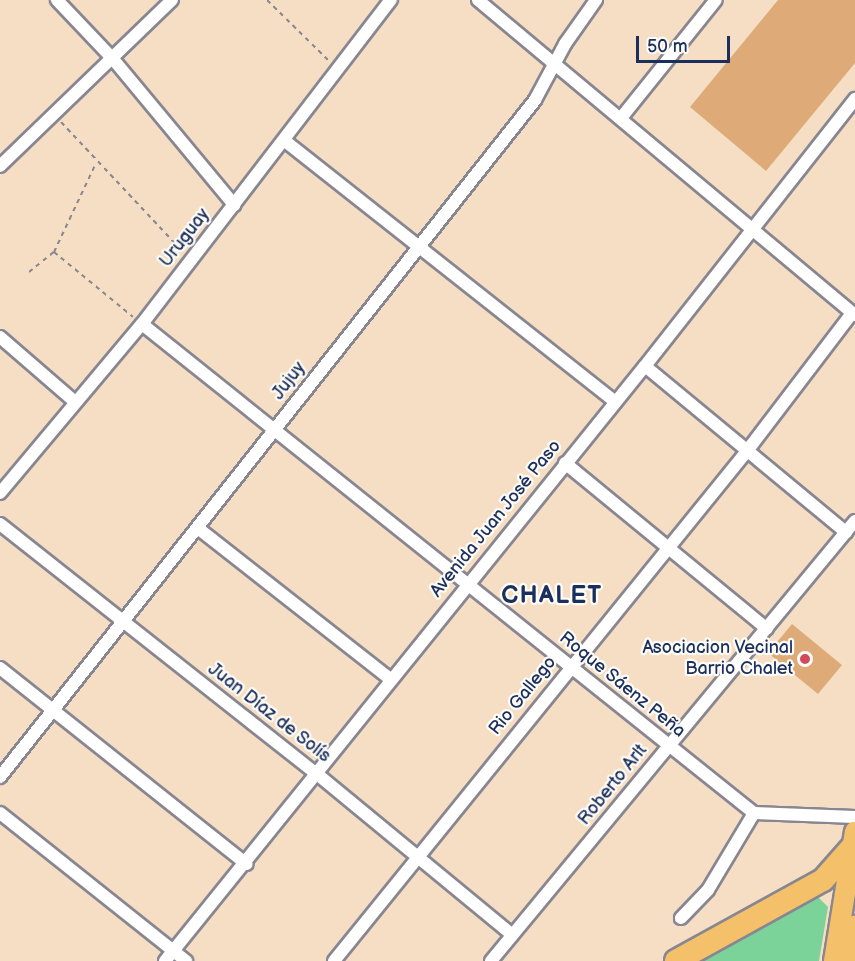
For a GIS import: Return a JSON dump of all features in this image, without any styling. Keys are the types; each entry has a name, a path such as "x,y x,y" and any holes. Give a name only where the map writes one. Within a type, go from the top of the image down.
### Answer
{"highway":[{"path":"676,961 823,880 854,839"}],"main road":[{"path":"834,961 854,839"},
{"path":"849,961 855,926"}],"street":[{"path":"57,0 113,59 234,205"},
{"path":"0,166 172,0"},
{"name":"Uruguay","path":"0,493 142,324 285,141 391,0"},
{"path":"478,0 853,314"},
{"name":"Jujuy","path":"0,777 199,529 273,431 422,247 535,100 596,0"},
{"path":"621,118 716,0"},
{"name":"Avenida Juan José Paso","path":"169,956 246,864 467,582 645,366 855,99"},
{"path":"285,141 422,247 615,402"},
{"name":"Rio Gallego","path":"334,961 416,856 747,451 853,314"},
{"name":"Roque Sáenz Peña","path":"142,324 273,431 467,582 667,747 754,813"},
{"path":"0,337 75,402"},
{"path":"645,366 846,532"},
{"path":"565,463 767,629"},
{"name":"Roberto Arlt","path":"491,961 855,521"},
{"name":"Juan Díaz de Solís","path":"0,524 317,774 512,935"},
{"path":"199,529 390,679"},
{"path":"0,668 246,864"},
{"path":"0,813 169,956 186,961"},
{"path":"681,918 708,890 754,813 855,817"}],"path":[{"path":"267,0 309,45 340,69"},
{"path":"54,114 96,163 191,259"},
{"path":"29,272 54,252 96,163"},
{"path":"54,252 142,324"}],"green space":[{"path":"819,898 828,907 819,961 696,961 803,900"}],"building":[{"path":"778,0 855,0 855,63 766,171 690,107"},
{"name":"Asociacion Vecinal Barrio Chalet","path":"792,624 842,665 818,694 768,653"}],"place":[{"name":"Asociacion Vecinal Barrio Chalet","path":"805,659"}],"district":[{"name":"CHALET","path":"552,596"}]}
